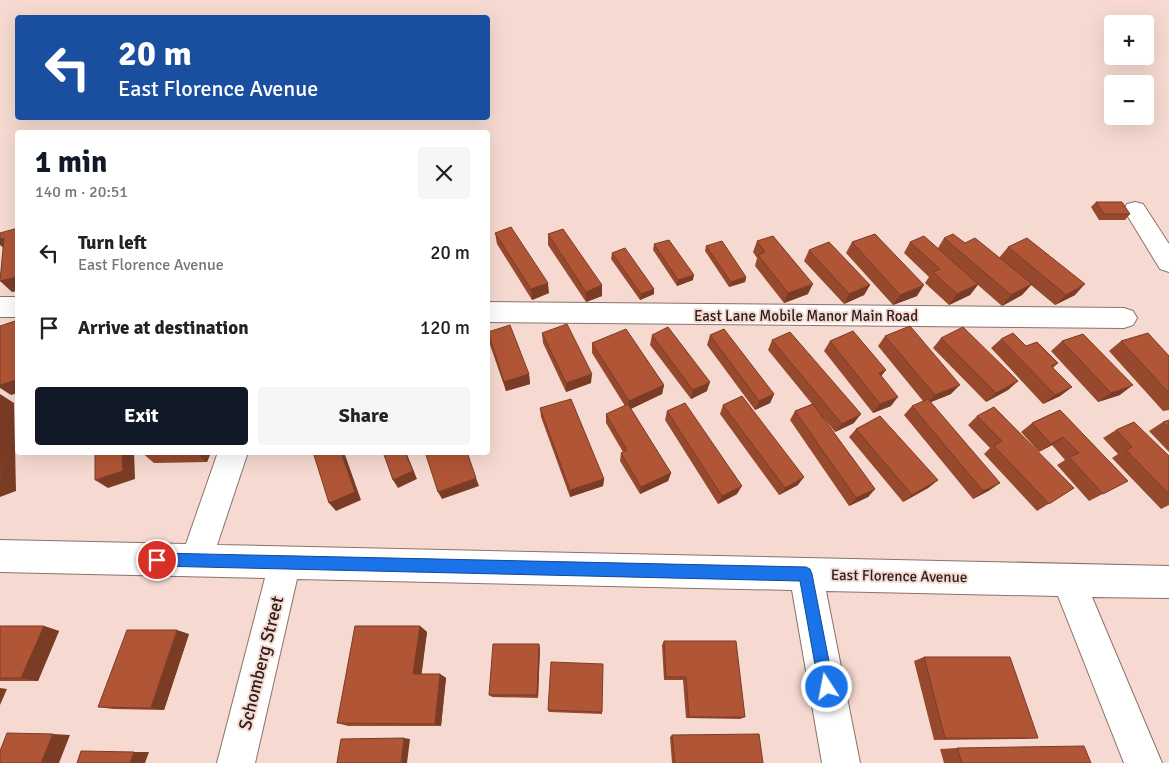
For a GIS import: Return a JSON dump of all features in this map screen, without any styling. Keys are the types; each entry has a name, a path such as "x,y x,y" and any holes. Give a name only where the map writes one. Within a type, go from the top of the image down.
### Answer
{"street":[{"path":"1135,210 1169,263"},
{"path":"0,307 15,307"},
{"name":"East Lane Mobile Manor Main Road","path":"490,312 1124,318"},
{"path":"196,560 232,455"},
{"name":"East Florence Avenue","path":"0,556 1169,582"},
{"name":"Schomberg Street","path":"236,763 285,562"},
{"path":"806,574 841,763"},
{"path":"1068,580 1143,763"}],"building":[{"path":"1096,202 1122,202 1130,214 1104,214"},
{"path":"511,227 548,283 531,289 495,233"},
{"path":"15,229 15,277 0,281 4,238 0,239 0,233"},
{"path":"563,229 602,285 586,292 548,234"},
{"path":"875,234 924,285 900,295 852,242"},
{"path":"953,234 965,243 975,238 1032,284 1011,295 944,238"},
{"path":"773,236 813,284 788,293 758,255 765,252 757,241"},
{"path":"924,236 978,284 957,294 933,272 940,269 910,242"},
{"path":"1027,238 1085,284 1066,295 1008,247"},
{"path":"669,240 694,275 678,280 654,244"},
{"path":"722,241 746,277 731,282 706,246"},
{"path":"829,242 870,285 849,294 809,250"},
{"path":"625,248 654,289 641,294 612,253"},
{"path":"15,321 15,380 0,385 0,326"},
{"path":"567,324 592,374 566,383 542,333"},
{"path":"510,325 529,374 504,382 490,338 490,331"},
{"path":"910,326 960,385 935,395 885,336"},
{"path":"668,327 710,382 693,390 652,335"},
{"path":"963,327 1018,381 996,393 941,338"},
{"path":"626,329 664,385 629,401 592,343"},
{"path":"724,329 774,394 759,401 710,335"},
{"path":"853,331 886,370 879,373 898,397 880,404 830,341"},
{"path":"790,332 861,414 842,424 772,340"},
{"path":"1013,333 1026,346 1037,342 1058,363 1051,366 1072,387 1055,395 1001,339"},
{"path":"1148,333 1169,356 1169,393 1121,341"},
{"path":"1083,334 1133,385 1111,393 1062,341"},
{"path":"742,396 804,477 785,488 723,405"},
{"path":"571,399 604,479 570,490 540,408"},
{"path":"928,399 1000,483 983,491 912,406"},
{"path":"685,403 742,486 722,496 667,411"},
{"path":"628,404 671,473 641,487 621,453 627,450 606,414"},
{"path":"813,404 875,489 856,498 795,411"},
{"path":"0,407 1,483 0,483"},
{"path":"994,407 1074,488 1049,504 994,446 1002,441 977,416"},
{"path":"1060,410 1128,481 1103,494 1069,457 1079,453 1063,437 1051,444 1032,423"},
{"path":"880,416 938,480 912,495 856,429"},
{"path":"1169,420 1169,428 1163,422"},
{"path":"1134,422 1169,456 1169,494 1126,450 1132,447 1116,430"},
{"path":"95,455 122,455 123,471 95,480"},
{"path":"314,455 342,455 355,492 329,503"},
{"path":"384,455 406,455 413,471 393,480"},
{"path":"426,455 468,455 476,478 438,492"},
{"path":"0,626 44,626 21,678 0,678"},
{"path":"355,626 420,626 413,674 440,674 435,724 337,723"},
{"path":"127,630 177,630 151,708 98,707"},
{"path":"664,641 736,641 745,717 689,717 686,677 666,677"},
{"path":"493,644 539,644 537,695 489,695"},
{"path":"924,657 1010,657 1038,738 945,738"},
{"path":"551,662 603,664 602,712 548,710"},
{"path":"7,733 53,734 41,763 0,763 0,751"},
{"path":"759,734 763,763 675,763 672,735"},
{"path":"404,738 401,763 337,763 341,739"},
{"path":"1084,746 1091,763 962,763 957,748"},
{"path":"81,751 134,752 130,763 77,763"}],"route":[{"path":"157,560 806,574 827,687"}]}
